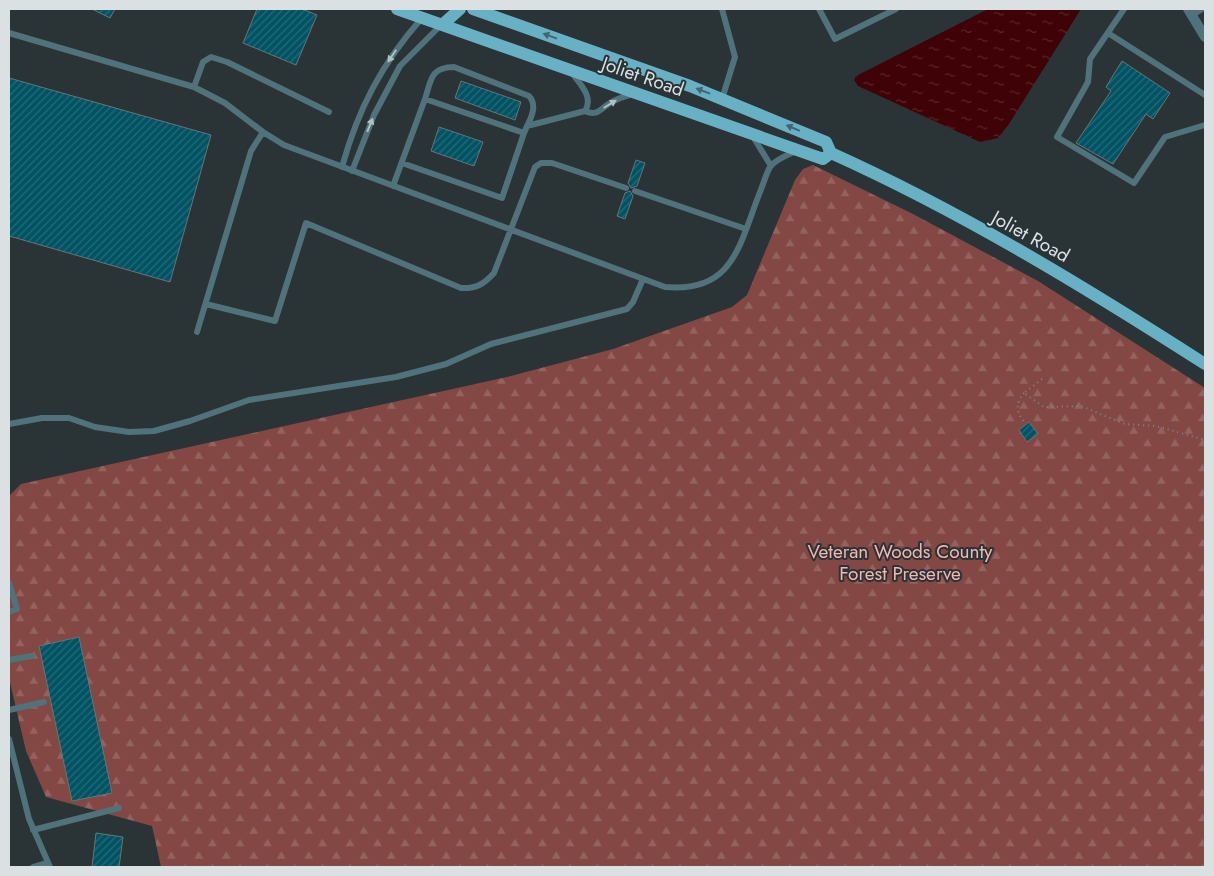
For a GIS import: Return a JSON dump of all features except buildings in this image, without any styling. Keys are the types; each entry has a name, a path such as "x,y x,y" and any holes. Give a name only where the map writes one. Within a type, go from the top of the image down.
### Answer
{"main road":[{"name":"Joliet Road","path":"397,9 426,13 442,25 823,159 831,153"},
{"path":"442,25 460,9"},
{"name":"Joliet Road","path":"473,9 722,99 826,142 831,153 886,178 1097,295 1205,364"}],"street":[{"path":"1190,13 1205,37"}],"lane":[{"path":"722,9 735,57 722,99"},
{"path":"818,9 835,39 896,9"},
{"path":"1124,9 1090,59 1088,82 1057,137 1134,183 1165,137 1205,125"},
{"path":"1190,13 1202,9"},
{"path":"342,167 366,98 405,36 426,13"},
{"path":"352,171 374,115 400,66 442,25"},
{"path":"9,33 194,87 225,103 263,132 284,145 665,287 684,289 703,284 720,275 733,260 770,166 798,150"},
{"path":"1108,33 1205,95"},
{"path":"194,87 203,62 211,57 227,62 329,112"},
{"path":"394,186 424,99 434,72 440,68 454,67 529,96 533,101 534,108 502,198 402,163"},
{"path":"570,70 587,94 588,106 585,111"},
{"path":"528,126 585,111 592,114 597,113 609,103 637,94"},
{"path":"424,99 524,134"},
{"path":"198,332 251,151 263,132"},
{"path":"749,132 770,166"},
{"path":"206,304 275,321 306,223 461,288 473,288 484,284 494,273 535,167 541,163 552,163 626,188"},
{"path":"635,191 746,229"},
{"path":"9,424 42,418 69,418 95,427 129,432 154,431 190,421 249,400 396,377 446,364 491,344 627,309 633,302 643,279"},
{"path":"9,583 17,609 9,612"},
{"path":"9,660 32,656"},
{"path":"9,710 44,702"},
{"path":"9,739 33,830 48,865 32,867"},
{"path":"33,830 119,808"}],"path":[{"path":"1026,424 1020,418 1017,402 1024,393 1042,378"},
{"path":"1024,393 1044,407 1081,406 1125,424 1156,426 1205,440"}],"green space":[{"name":"Veteran Woods County Forest Preserve","path":"813,165 913,214 1038,281 1205,388 1205,867 161,867 152,826 46,797 26,751 9,678 9,496 21,484 507,377 613,349 732,307 747,295 795,180 803,169"}],"water":[{"path":"988,9 1081,9 1009,124 998,138 980,142 858,86 854,80 856,76"}]}
